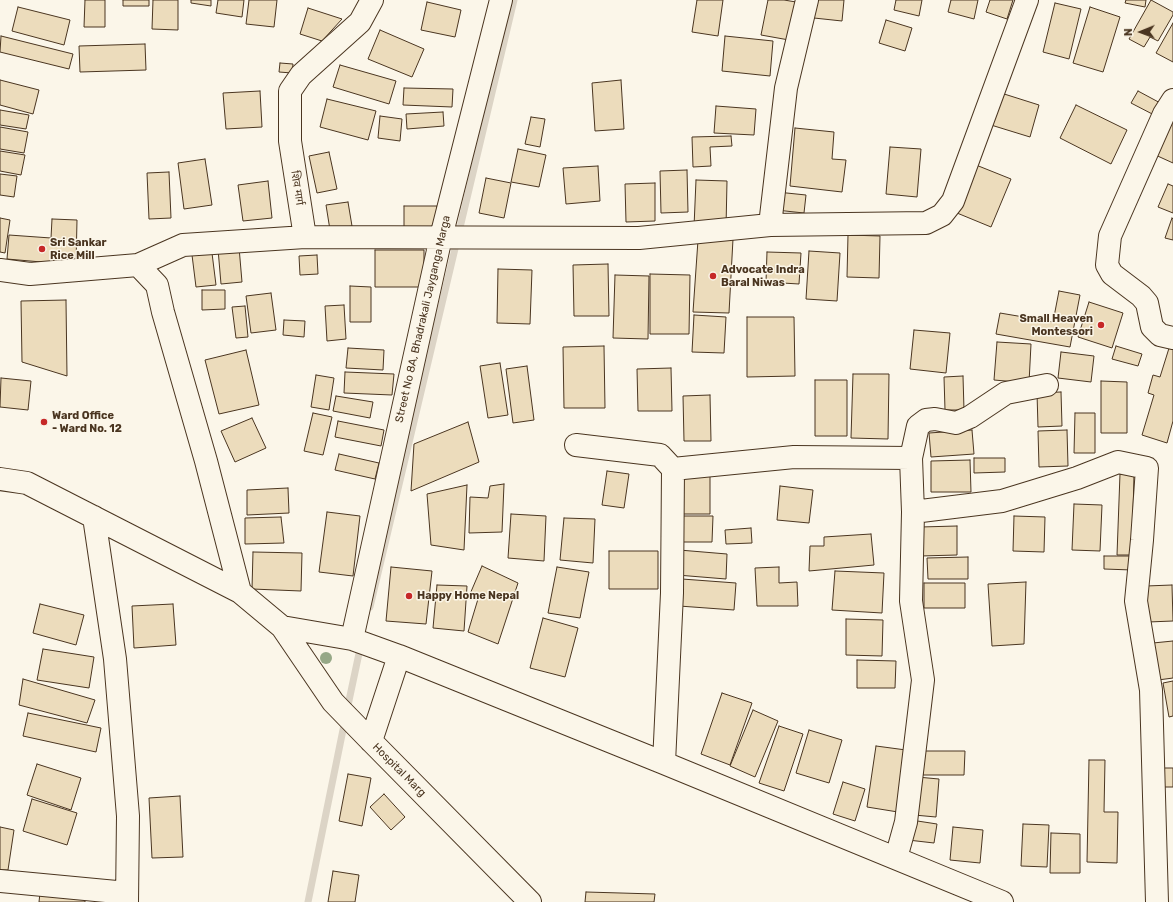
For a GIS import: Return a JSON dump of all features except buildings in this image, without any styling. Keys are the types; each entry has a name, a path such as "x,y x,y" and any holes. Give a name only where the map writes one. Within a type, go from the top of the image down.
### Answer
{"street":[{"name":"शिव मार्ग","path":"305,237 290,140 290,90 301,75 360,22 372,0"},
{"name":"Street No 8A, Bhadrakali Jayganga Marga","path":"352,639 441,237 501,0"},
{"path":"770,226 786,88 807,0"},
{"path":"0,270 30,274 138,264 183,245 305,237 639,238 770,226 926,223 942,216 954,201 1027,0"},
{"path":"1173,100 1164,114 1110,236 1107,265 1112,274 1141,296 1147,303 1152,328 1160,335 1173,338"},
{"path":"138,264 157,285 163,312 206,461 240,592"},
{"path":"896,858 906,822 923,680 911,601 913,512 911,458 918,426 926,420 935,419 956,423 970,417 1006,393 1047,385"},
{"path":"576,445 660,455 673,468 672,592 664,763"},
{"path":"673,468 794,457 911,458"},
{"path":"913,512 1002,501 1077,478 1118,462 1147,468 1136,601 1151,690 1157,902"},
{"path":"0,479 27,483 240,592 282,627 352,639 399,656 1002,902"},
{"path":"0,881 127,897 128,816 115,659 94,517"},
{"name":"Hospital Marg","path":"282,627 334,702 530,902"},
{"path":"371,741 399,656"},
{"path":"1169,902 1173,900"}],"waterway":[{"path":"370,607 514,0"},
{"path":"347,710 361,644"},
{"path":"308,902 345,720"}],"place":[{"name":"Sri Sankar Rice Mill","path":"42,249"},
{"name":"Advocate Indra Baral Niwas","path":"713,276"},
{"name":"Small Heaven Montessori","path":"1101,325"},
{"name":"Ward Office - Ward No. 12","path":"44,422"},
{"name":"Happy Home Nepal","path":"409,596"}]}
